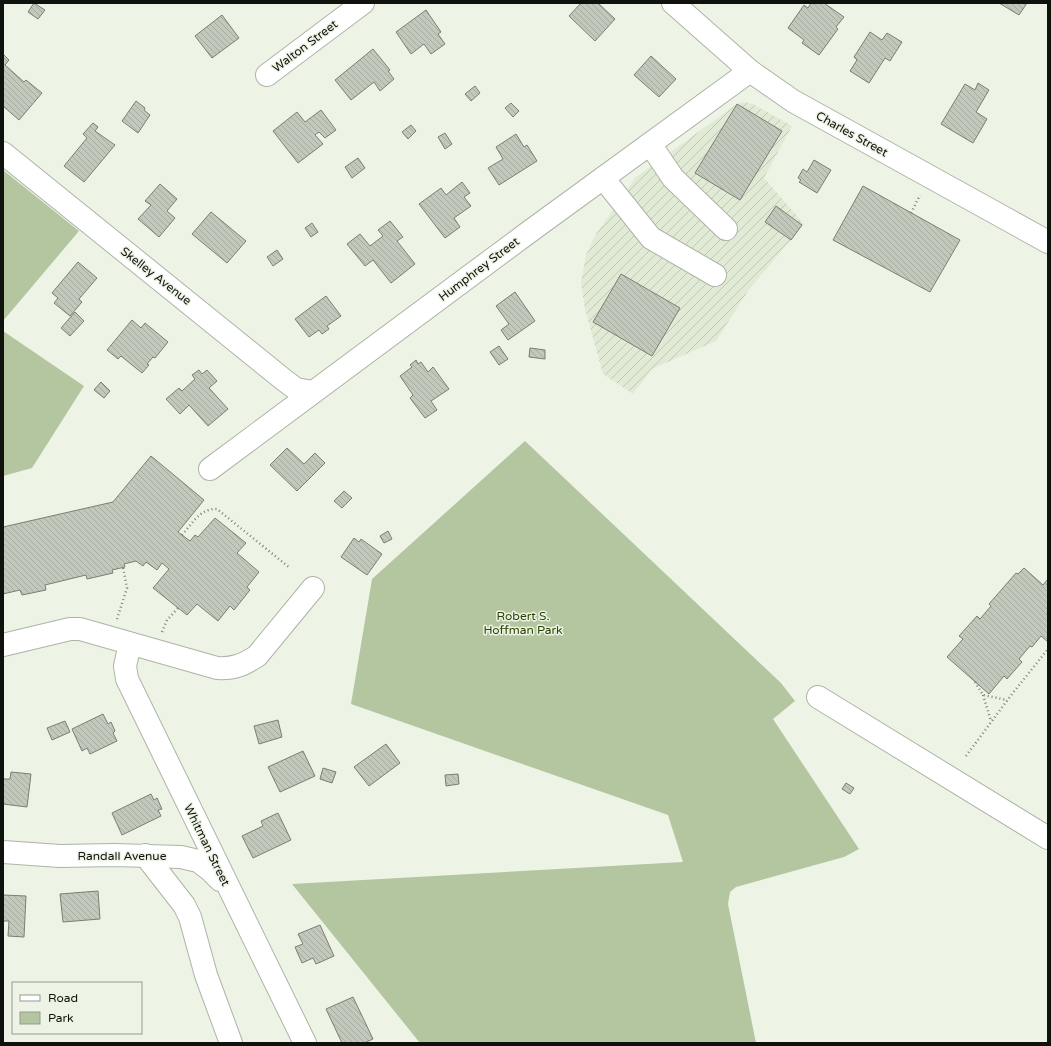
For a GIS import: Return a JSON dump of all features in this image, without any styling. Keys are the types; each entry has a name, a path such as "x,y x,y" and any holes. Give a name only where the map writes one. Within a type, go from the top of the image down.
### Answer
{"street":[{"name":"Walton Street","path":"267,74 362,3"},
{"name":"Charles Street","path":"672,3 750,71 793,101 1048,242"},
{"name":"Humphrey Street","path":"210,469 750,71"},
{"path":"650,144 673,178 726,229"},
{"name":"Skelley Avenue","path":"11,166 296,389 313,392"},
{"path":"603,178 651,238 715,275"},
{"path":"3,645 70,629 80,629 217,668 232,669 245,664 256,656 313,588"},
{"name":"Whitman Street","path":"120,641 126,679 229,890 306,1043"},
{"path":"818,698 1048,838"},
{"name":"Randall Avenue","path":"3,852 60,856 145,855 181,857 198,861 210,870 229,890"},
{"path":"145,855 184,905 190,917 206,975 231,1043"}],"path":[{"path":"182,535 199,515 205,511 217,509 290,568"},
{"path":"120,641 127,588 123,567"},
{"path":"156,651 164,625 178,608"},
{"path":"966,756 1007,700 1048,649"},
{"path":"975,682 983,695 991,722"},
{"path":"983,695 1007,700"}],"shaded area":[{"path":"744,102 753,104 792,126 764,178 804,224 748,291 716,341 652,369 633,394 603,374 585,309 581,283 586,255 596,234 636,177 737,104"}],"green space":[{"path":"3,170 79,231 3,321"},
{"path":"3,331 84,386 32,468 3,476"},
{"name":"Robert S. Hoffman Park","path":"525,441 781,683 795,701 773,719 859,849 844,857 736,887 730,892 728,904 756,1043 420,1043 292,884 683,862 668,815 351,704 372,579"}],"building":[{"path":"34,3 45,10 38,19 28,12"},
{"path":"581,3 598,3 615,19 595,41 569,16"},
{"path":"811,3 824,3 844,17 836,27 838,29 819,55 802,43 804,40 788,28 804,5 808,8"},
{"path":"999,3 1027,3 1019,15"},
{"path":"426,10 441,32 438,34 445,44 431,54 424,44 411,54 396,32"},
{"path":"222,15 239,38 212,58 195,36"},
{"path":"870,32 882,40 887,33 902,42 890,61 885,58 869,83 850,71 857,60 854,57"},
{"path":"373,49 390,70 388,71 394,79 380,91 374,82 351,100 335,80"},
{"path":"3,54 9,60 5,65 24,82 26,80 42,93 19,120 3,106"},
{"path":"651,56 676,79 659,97 634,75"},
{"path":"978,83 989,90 976,112 987,119 973,143 941,124 965,84 975,90"},
{"path":"475,86 480,93 471,101 465,94"},
{"path":"136,101 145,108 144,110 150,115 138,133 122,121"},
{"path":"511,103 519,111 513,117 505,108"},
{"path":"737,104 782,131 740,200 695,173"},
{"path":"321,110 336,130 325,138 319,132 315,135 323,144 298,163 273,131 297,112 305,122"},
{"path":"93,123 98,127 95,131 115,145 84,182 64,166 87,138 83,134"},
{"path":"411,125 416,131 408,139 402,132"},
{"path":"445,133 452,144 445,149 438,137"},
{"path":"516,134 524,147 527,145 537,161 499,185 488,168 503,159 496,147"},
{"path":"358,158 365,168 352,178 345,167"},
{"path":"814,160 831,170 817,193 799,182 801,180 798,178 803,169 807,172"},
{"path":"462,182 470,193 464,197 471,206 454,218 460,227 445,238 419,204 441,188 446,195"},
{"path":"160,184 177,199 167,211 175,218 159,237 138,219 151,205 145,201"},
{"path":"863,186 960,240 930,292 833,240"},
{"path":"776,206 802,225 791,240 765,222"},
{"path":"211,212 246,241 227,263 192,234"},
{"path":"390,221 403,237 397,241 415,264 391,283 373,260 365,266 347,244 360,234 370,246 383,236 378,230"},
{"path":"312,223 318,232 311,237 305,228"},
{"path":"277,250 283,259 273,266 267,257"},
{"path":"78,262 97,278 79,299 82,302 70,316 54,303 58,298 52,293"},
{"path":"621,274 680,308 652,356 593,322"},
{"path":"515,292 535,321 508,340 501,330 509,324 496,306"},
{"path":"326,296 341,316 327,326 329,329 322,334 319,330 309,337 295,319"},
{"path":"75,312 84,321 70,336 61,328"},
{"path":"132,320 141,328 145,323 168,342 155,358 153,357 147,364 149,365 142,373 121,356 118,359 107,350"},
{"path":"499,346 508,359 499,365 490,352"},
{"path":"530,348 545,350 545,359 529,357"},
{"path":"416,360 418,364 421,362 428,372 433,367 449,389 431,401 437,410 425,418 410,398 413,395 400,376 412,367 410,365"},
{"path":"199,370 202,374 207,370 217,381 209,388 228,409 208,426 189,405 180,414 166,399 179,388 182,391 195,379 192,375"},
{"path":"101,382 110,391 104,398 94,390"},
{"path":"287,448 304,464 315,453 325,463 297,491 270,465"},
{"path":"151,456 204,500 178,532 190,541 195,535 198,537 215,518 246,543 237,553 259,572 247,587 250,590 234,610 230,606 218,621 197,604 187,615 153,588 169,569 162,563 157,570 146,562 143,566 136,561 124,564 125,567 112,570 113,573 87,579 86,575 45,585 46,590 22,595 20,590 3,594 3,527 113,502"},
{"path":"344,491 352,498 342,508 334,501"},
{"path":"388,531 392,539 384,543 380,536"},
{"path":"354,538 359,542 361,539 382,554 367,575 341,557"},
{"path":"1024,568 1043,585 1048,579 1048,642 1041,636 1019,659 1022,662 1007,679 1004,676 989,694 947,657 963,639 959,636 977,616 980,619 991,606 989,604 1016,573 1018,574"},
{"path":"103,714 108,724 111,722 115,731 113,733 117,741 90,754 87,748 82,751 72,729"},
{"path":"278,720 282,737 259,744 254,726"},
{"path":"65,721 70,732 52,740 47,728"},
{"path":"386,744 400,763 369,786 354,767"},
{"path":"303,751 315,776 280,792 268,767"},
{"path":"323,768 336,772 332,783 320,779"},
{"path":"11,772 31,774 27,807 3,804 3,779 10,779"},
{"path":"458,774 459,784 446,786 445,775"},
{"path":"846,783 854,788 850,794 842,789"},
{"path":"151,794 154,800 157,798 162,809 158,810 161,816 122,835 112,813"},
{"path":"278,813 291,840 253,858 242,836 263,826 261,821"},
{"path":"98,891 100,919 63,922 60,894"},
{"path":"3,895 26,896 24,937 8,936 9,921 3,921"},
{"path":"320,925 334,956 316,964 313,958 302,963 295,947 303,944 298,934"},
{"path":"353,997 373,1039 364,1043 342,1043 326,1009"}]}
